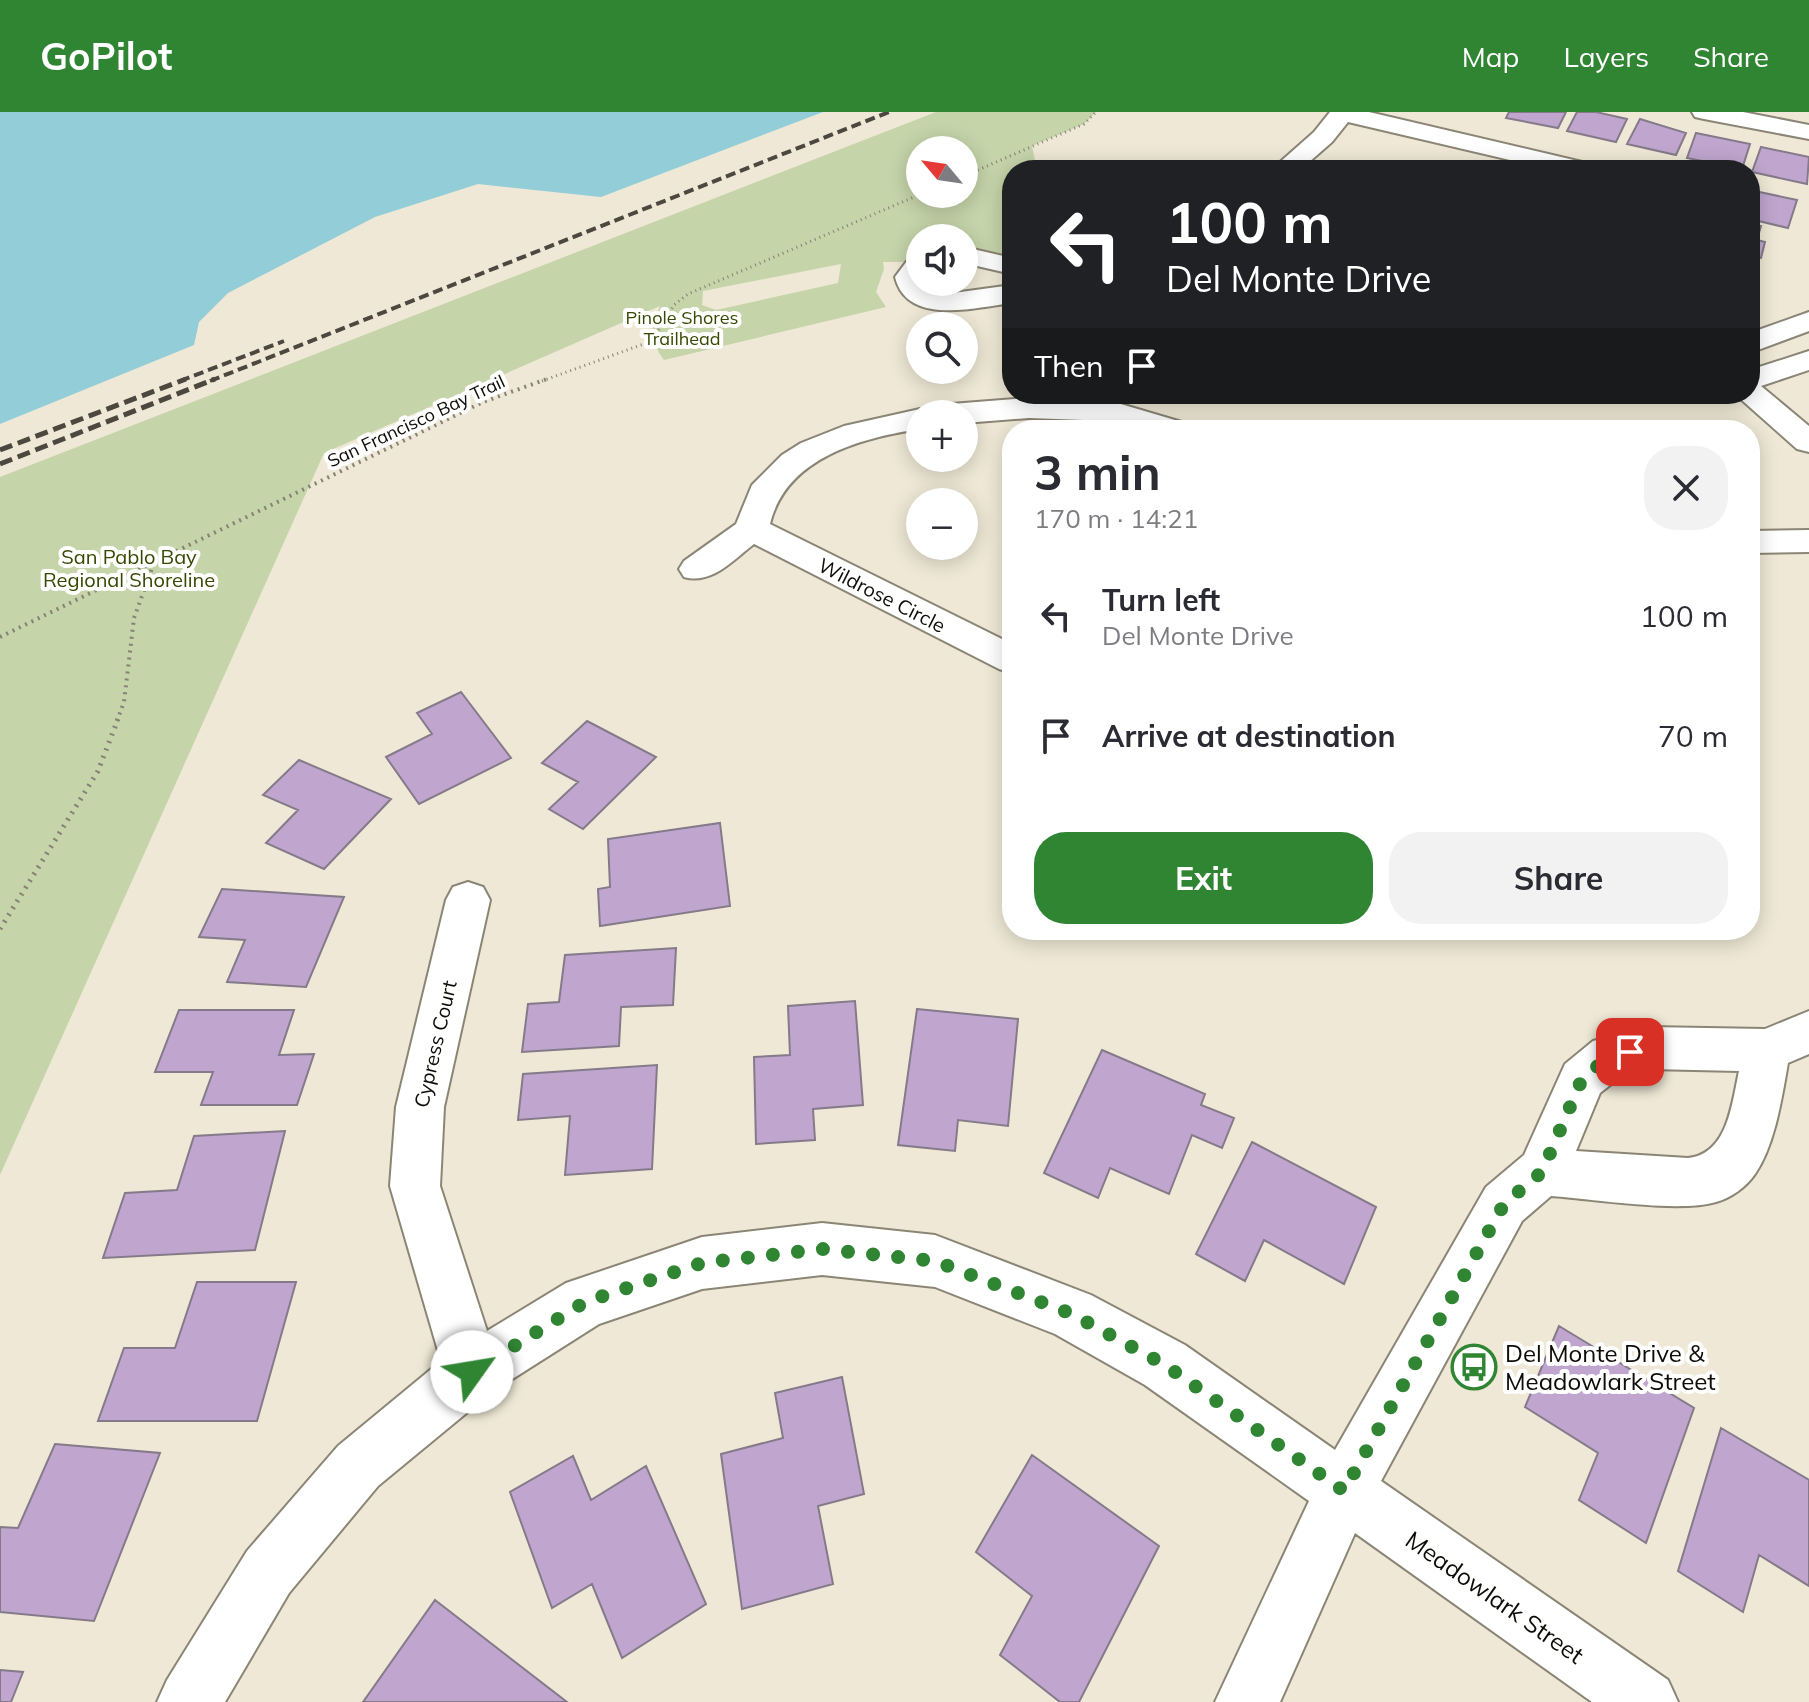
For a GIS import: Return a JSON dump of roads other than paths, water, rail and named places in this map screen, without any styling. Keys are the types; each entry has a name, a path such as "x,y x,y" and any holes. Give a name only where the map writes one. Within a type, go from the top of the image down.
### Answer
{"street":[{"path":"1704,112 1809,132"},
{"path":"1296,160 1323,137 1342,113 1543,160"},
{"path":"978,258 1002,264"},
{"path":"926,296 960,303 1002,296"},
{"path":"1760,340 1809,321"},
{"path":"1760,377 1809,360"},
{"path":"1760,401 1809,442"},
{"path":"978,412 1100,404"},
{"path":"1120,404 1153,420"},
{"path":"697,569 752,529 762,496 791,464 840,440 906,423"},
{"name":"Wildrose Circle","path":"752,529 1002,655"},
{"path":"1760,542 1809,541"},
{"name":"Cypress Court","path":"468,900 420,1107 415,1186 472,1372"},
{"path":"1247,1702 1344,1491 1504,1204 1542,1172 1582,1079 1610,1056 1649,1048 1788,1041 1737,1158 1715,1179 1688,1182 1542,1172"},
{"name":"Meadowlark Street","path":"189,1702 268,1572 358,1466 472,1372 585,1302 702,1263 822,1249 935,1261 1072,1314 1165,1365 1646,1702"}],"water":[{"path":"0,112 823,112 601,197 478,184 375,217 228,293 199,322 194,345 0,424"}],"railway":[{"path":"210,381 889,112"},
{"path":"180,381 284,341"},
{"path":"0,450 186,379"},
{"path":"0,464 215,379"}],"place":[{"name":"Del Monte Drive & Meadowlark Street","path":"1474,1367"}],"park label":[{"name":"Pinole Shores Trailhead","path":"682,327"},
{"name":"San Pablo Bay Regional Shoreline","path":"129,568"}]}
